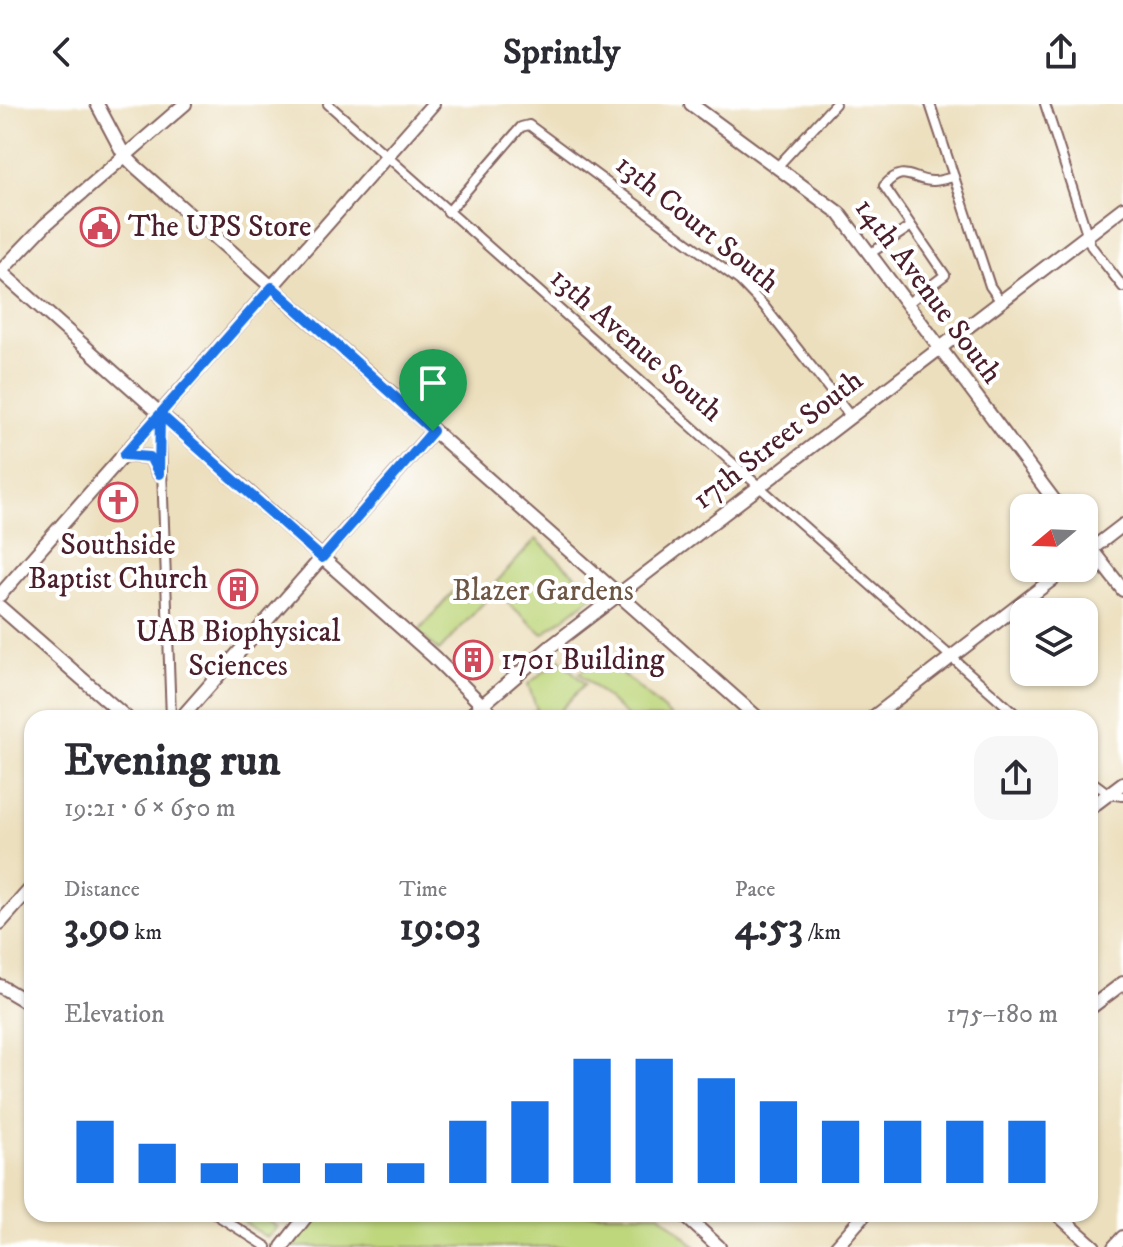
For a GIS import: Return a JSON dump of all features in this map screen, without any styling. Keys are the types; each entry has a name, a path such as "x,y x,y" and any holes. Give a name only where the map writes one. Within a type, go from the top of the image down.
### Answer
{"street":[{"path":"97,104 124,155 749,710"},
{"path":"185,104 45,225 0,272 322,558 486,710"},
{"name":"13th Avenue South","path":"328,104 1011,710"},
{"path":"0,595 433,104"},
{"name":"14th Avenue South","path":"691,104 839,213 1050,494"},
{"path":"777,167 835,104"},
{"path":"930,104 990,286 1001,302"},
{"path":"1045,104 1087,236 1123,287"},
{"name":"13th Court South","path":"448,212 526,125 740,281 764,306 851,417"},
{"path":"908,303 945,275 884,186 905,174 935,182 954,177"},
{"name":"17th Street South","path":"476,710 619,594 1123,208"},
{"path":"871,253 910,227"},
{"path":"160,414 159,474 171,710"},
{"path":"188,710 433,431"},
{"path":"124,455 150,457 159,474"},
{"path":"1098,541 1123,525"},
{"path":"1098,562 1123,590"},
{"path":"882,710 1049,582"},
{"path":"0,607 118,710"},
{"path":"1098,802 1123,783"},
{"path":"1098,786 1109,794 1123,796"},
{"path":"0,923 24,896"},
{"path":"1098,1002 1123,983"},
{"path":"0,986 24,1000"},
{"path":"228,1222 267,1247"},
{"path":"282,1247 302,1222"},
{"path":"692,1222 719,1247"},
{"path":"836,1247 858,1222"},
{"path":"1066,1222 1094,1247"},
{"path":"1114,1247 1123,1237"}],"green space":[{"name":"Blazer Gardens","path":"536,539 595,594 543,634 491,588"},
{"path":"464,579 487,599 439,651 418,632"},
{"path":"604,657 664,710 620,710 579,673"},
{"path":"560,659 585,684 561,710 537,710 528,684"},
{"path":"244,1222 271,1222 277,1227 267,1238"},
{"path":"310,1222 669,1222 696,1247 290,1247"}],"place":[{"name":"The UPS Store","path":"100,227"},
{"name":"Southside Baptist Church","path":"118,502"},
{"name":"UAB Biophysical Sciences","path":"238,589"},
{"name":"1701 Building","path":"473,660"}],"route":[{"path":"433,431 272,287 160,414 159,474 150,457 124,455 160,414 322,558 433,431"}]}
